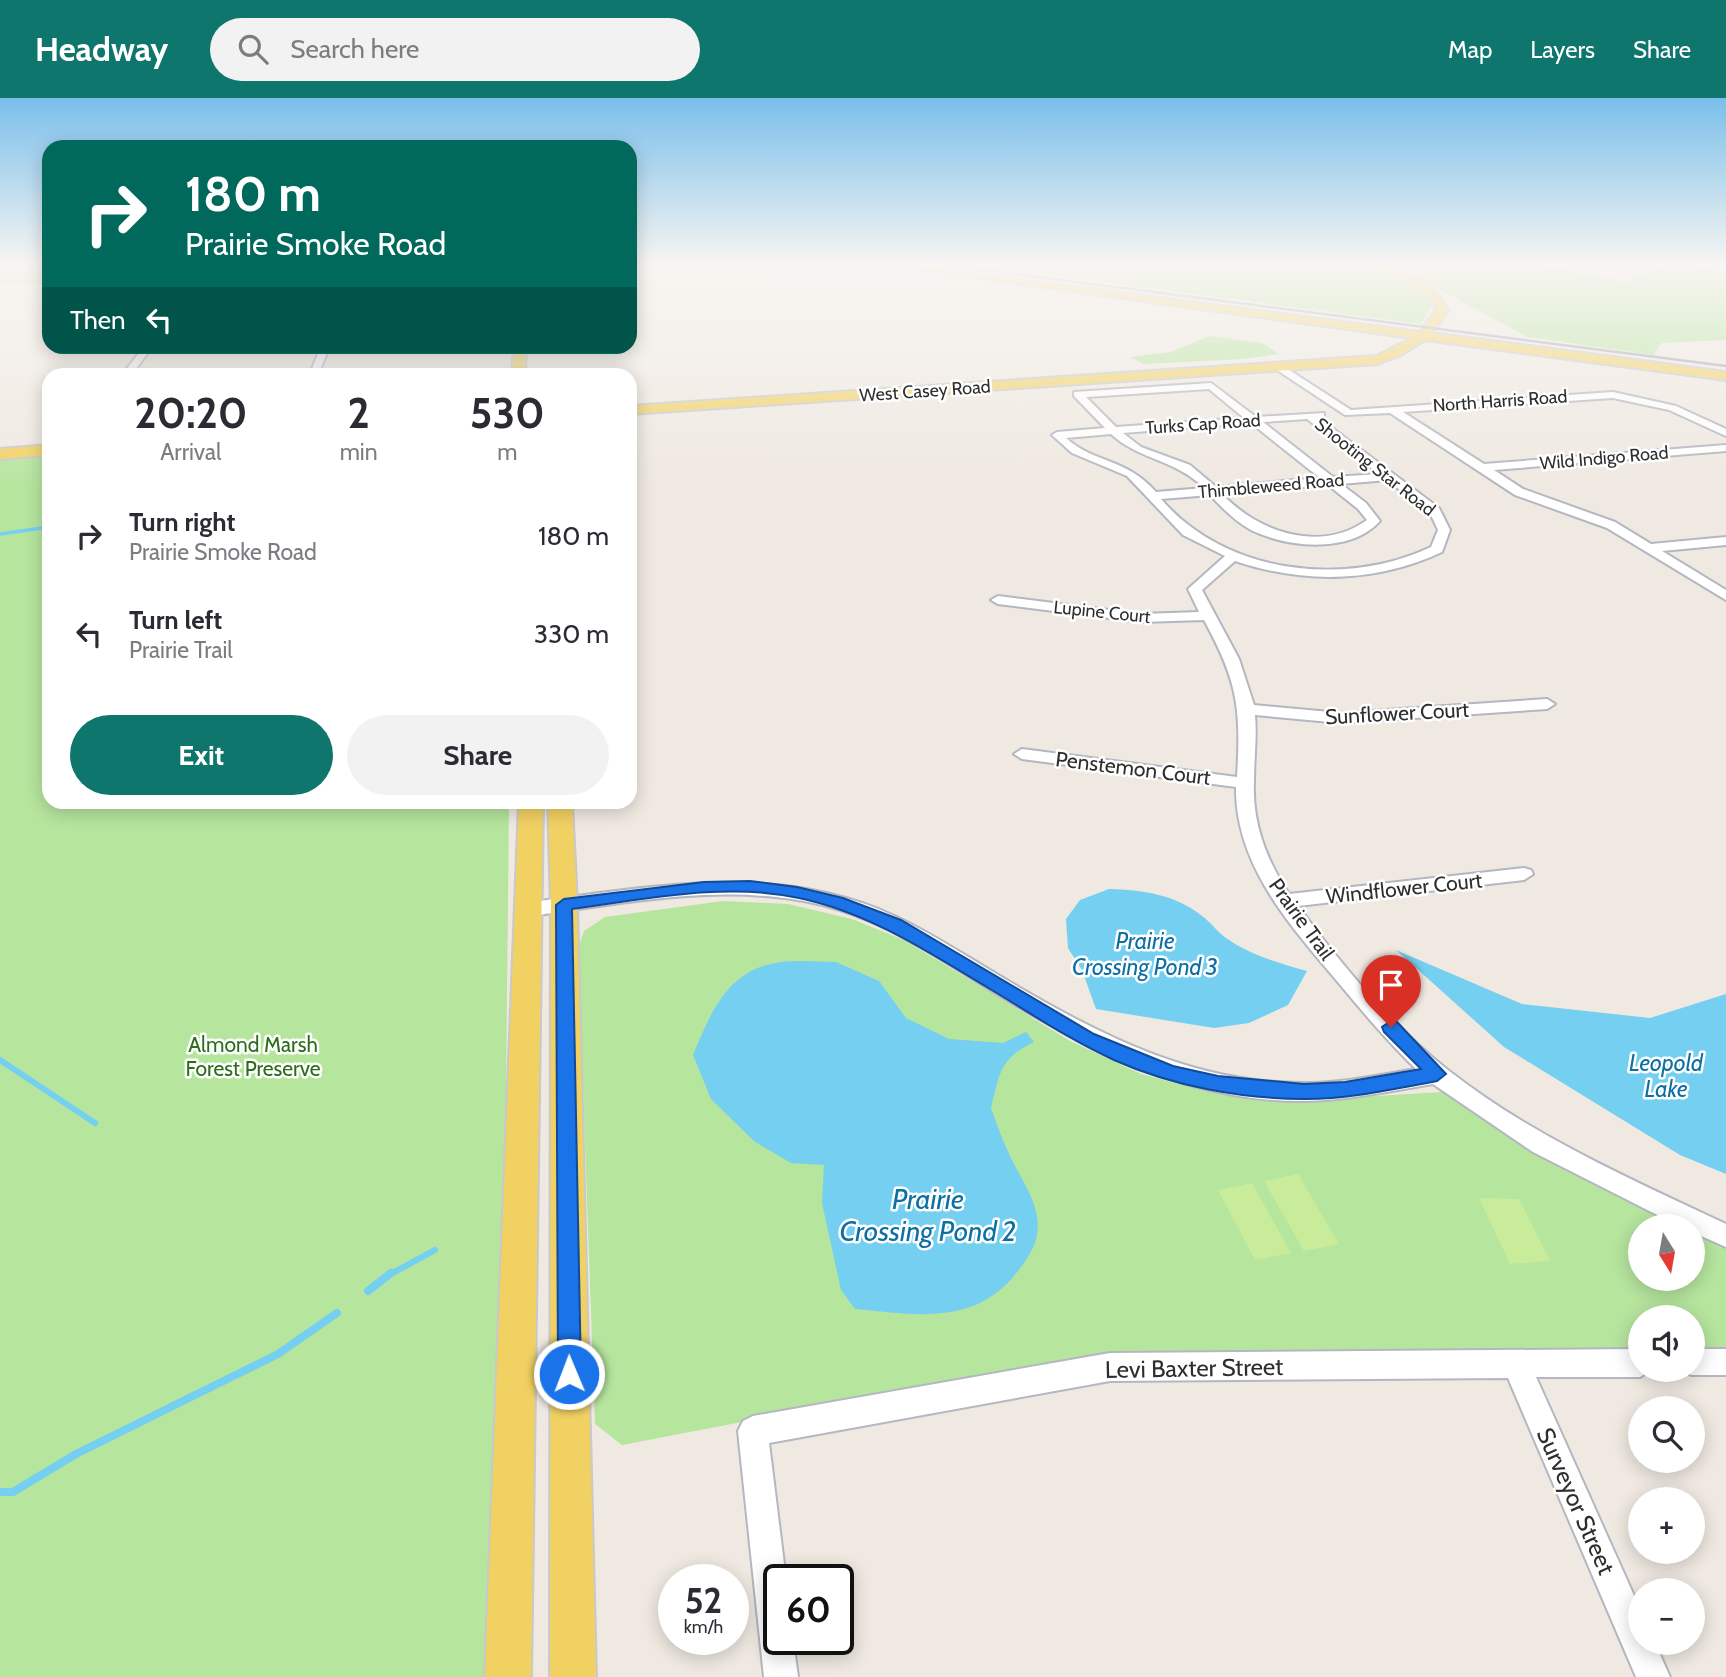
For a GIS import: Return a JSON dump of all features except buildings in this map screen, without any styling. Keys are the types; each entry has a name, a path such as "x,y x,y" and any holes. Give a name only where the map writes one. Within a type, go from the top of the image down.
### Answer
{"main road":[{"name":"West Casey Road","path":"637,410 1377,360 1399,353 1419,338"},
{"path":"1443,338 1726,376"},
{"path":"0,454 42,451"},
{"path":"532,809 548,907 573,1677"},
{"path":"508,1677 548,907 559,809"}],"street":[{"path":"132,368 143,354"},
{"path":"1280,368 1349,413"},
{"path":"1211,386 1255,420 1362,506 1374,521 1363,531 1338,539 1280,534 1243,520 1192,471 1135,448 1078,394 1211,386"},
{"name":"North Harris Road","path":"1349,413 1613,395 1672,408 1726,433"},
{"path":"1391,409 1520,492 1596,518 1651,548 1726,596"},
{"name":"Turks Cap Road","path":"1057,435 1349,413"},
{"name":"Shooting Star Road","path":"1057,435 1073,451 1131,474 1185,531 1234,555 1295,570 1333,572 1385,569 1417,561 1441,544 1443,525 1430,506 1310,416"},
{"name":"Wild Indigo Road","path":"1482,468 1726,448"},
{"name":"Thimbleweed Road","path":"1150,496 1391,476"},
{"path":"1651,548 1726,541"},
{"name":"Prairie Trail","path":"1234,555 1195,589 1206,616 1237,668 1246,709 1244,783 1249,831 1258,856 1284,901 1308,934 1375,1012 1437,1074 1543,1148 1726,1236"},
{"name":"Lupine Court","path":"998,600 1141,618 1206,616"},
{"name":"Sunflower Court","path":"1246,709 1341,718 1547,704"},
{"name":"Penstemon Court","path":"1022,754 1244,783"},
{"name":"Windflower Court","path":"1284,901 1524,874"},
{"path":"548,907 704,887 750,886 797,892 843,903 895,924 1088,1039 1122,1056 1172,1073 1218,1083 1304,1092 1345,1089 1437,1074"},
{"path":"1705,1362 1726,1362"},
{"name":"Levi Baxter Street","path":"781,1677 753,1431 1110,1367 1628,1363"},
{"name":"Surveyor Street","path":"1516,1364 1653,1677"}],"green space":[{"path":"1205,338 1222,338 1262,343 1279,354 1242,359 1144,364 1130,357 1171,352"},
{"path":"1533,338 1726,338 1726,340 1661,343 1654,355"},
{"name":"Almond Marsh Forest Preserve","path":"42,453 42,809 509,809 500,1677 0,1677 0,456"},
{"path":"723,901 788,904 852,919 906,941 1070,1041 1141,1074 1221,1095 1277,1102 1443,1092 1530,1149 1660,1214 1628,1214 1628,1292 1704,1292 1705,1236 1726,1247 1726,1350 1705,1350 1705,1305 1628,1305 1628,1351 1117,1357 1033,1366 622,1445 595,1424 578,948 584,931 605,917"},
{"path":"1298,1174 1339,1244 1304,1251 1264,1181"},
{"path":"1252,1183 1291,1253 1255,1260 1218,1190"},
{"path":"1479,1198 1519,1199 1550,1261 1510,1264"}],"water":[{"name":"Prairie Crossing Pond 3","path":"1109,889 1146,892 1169,898 1192,909 1226,938 1245,949 1275,962 1307,971 1288,1005 1249,1023 1214,1028 1096,1009 1082,970 1068,948 1066,919 1080,900"},
{"name":"Leopold Lake","path":"1396,950 1522,1004 1650,1018 1726,994 1726,1174 1680,1155 1504,1047"},
{"name":"Prairie Crossing Pond 2","path":"779,962 836,962 879,981 906,1018 949,1039 1003,1043 1026,1032 1034,1042 1007,1061 999,1076 991,1108 1005,1146 1033,1202 1038,1225 1036,1238 1025,1261 1004,1286 986,1300 967,1308 925,1314 855,1309 841,1290 822,1203 824,1165 791,1163 755,1142 711,1099 693,1055 721,999 742,977 755,969"}],"waterway":[{"path":"0,534 42,528"},
{"path":"0,1060 95,1123"},
{"path":"389,1275 435,1250"},
{"path":"368,1291 391,1273"},
{"path":"0,1492 13,1492 76,1454 278,1354 337,1313"}],"railway":[{"path":"1507,338 1726,366"}],"route":[{"path":"569,1374 564,905 643,893 750,886 797,892 843,903 895,924 1088,1039 1122,1056 1172,1073 1218,1083 1304,1092 1345,1089 1437,1074 1391,1027"}]}
